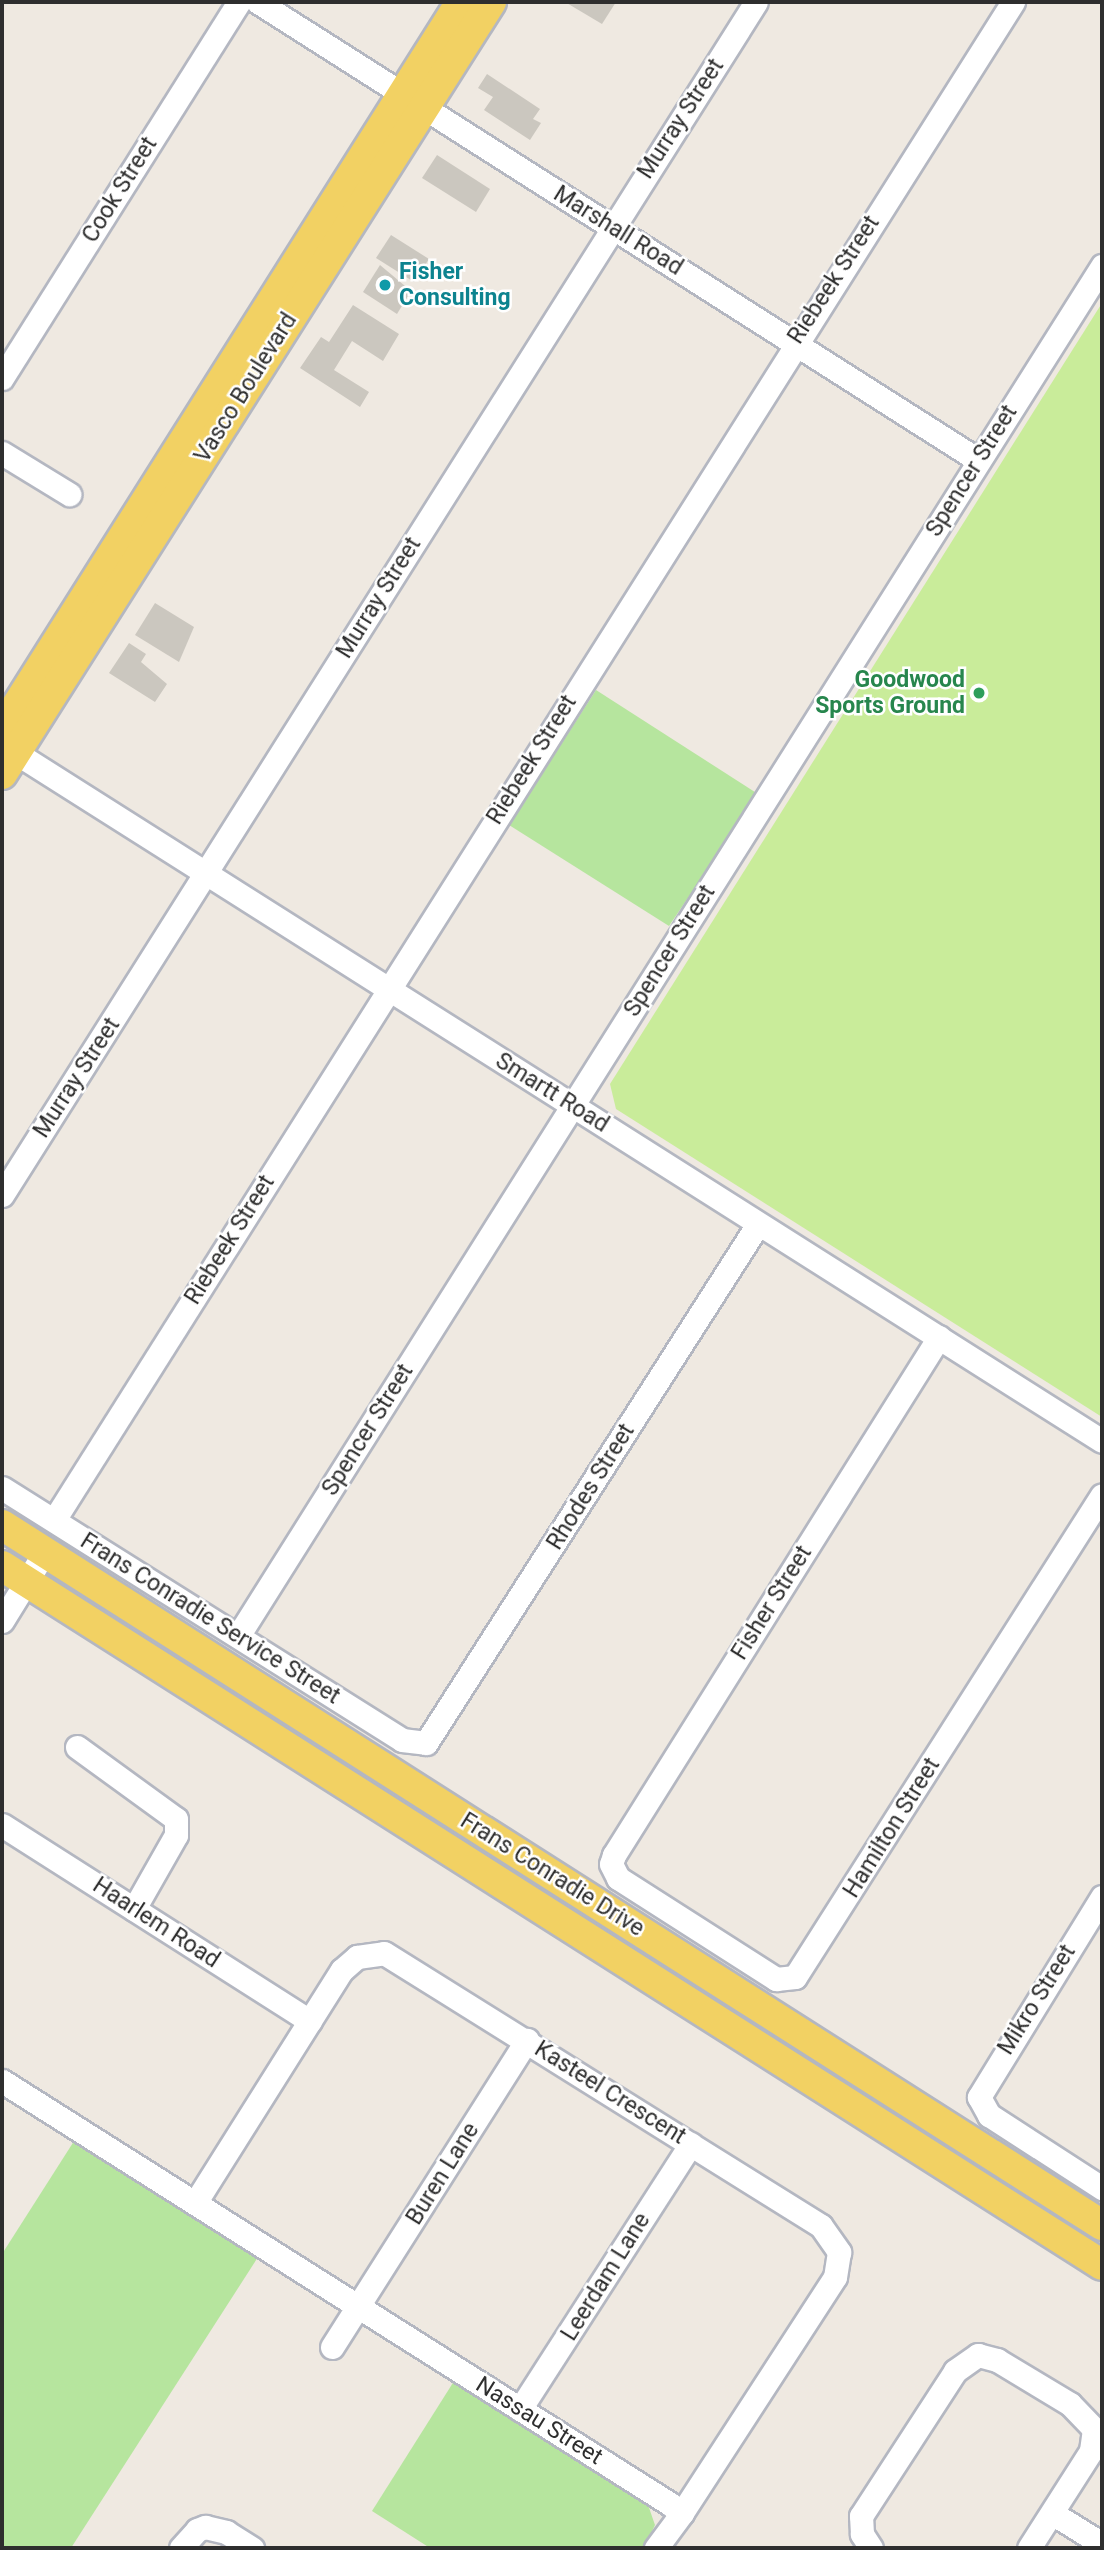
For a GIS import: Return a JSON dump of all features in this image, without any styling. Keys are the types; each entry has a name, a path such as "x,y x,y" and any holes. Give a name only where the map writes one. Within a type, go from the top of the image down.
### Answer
{"main road":[{"name":"Vasco Boulevard","path":"413,102 461,2"},
{"name":"Vasco Boulevard","path":"5,750 413,102 491,2"},
{"name":"Frans Conradie Drive","path":"2,1525 1102,2225"},
{"name":"Frans Conradie Drive","path":"2,1566 1102,2264"}],"street":[{"name":"Cook Street","path":"2,378 239,2"},
{"name":"Marshall Road","path":"258,2 978,460"},
{"name":"Murray Street","path":"2,1195 756,2"},
{"name":"Riebeek Street","path":"54,1520 794,342 1013,2"},
{"name":"Spencer Street","path":"238,1636 1102,266"},
{"path":"2,453 69,494"},
{"name":"Smartt Road","path":"5,750 206,872 1102,1441"},
{"name":"Rhodes Street","path":"420,1745 435,1734 758,1224"},
{"name":"Fisher Street","path":"613,1871 614,1855 939,1337"},
{"name":"Frans Conradie Service Street","path":"2,1488 402,1740 420,1745"},
{"name":"Hamilton Street","path":"613,1871 628,1886 776,1979 795,1976 1102,1495"},
{"path":"2,1621 44,1553"},
{"path":"77,1747 176,1819 176,1835 134,1909"},
{"name":"Haarlem Road","path":"2,1825 310,2021"},
{"name":"Mikro Street","path":"1102,1897 985,2081 980,2105 989,2115 1102,2188"},
{"name":"Kasteel Crescent","path":"195,2203 349,1962 367,1954 384,1953 821,2226 835,2242 839,2260 835,2277 682,2513"},
{"name":"Buren Lane","path":"359,2307 527,2040"},
{"name":"Nassau Street","path":"2,2081 682,2513"},
{"name":"Leerdam Lane","path":"520,2409 691,2144"},
{"path":"332,2347 359,2307"},
{"path":"872,2548 862,2533 861,2516 955,2371 978,2355 997,2360 1070,2404 1094,2429 1091,2451 1029,2548"},
{"path":"1052,2512 1102,2544"},
{"path":"656,2548 682,2513"},
{"path":"181,2548 197,2530 205,2527 226,2532 253,2548"}],"green space":[{"name":"Goodwood Sports Ground","path":"1102,303 1102,1417 616,1109 610,1084"},
{"path":"596,690 758,794 669,926 509,825"},
{"path":"76,2138 260,2254 71,2548 2,2548 2,2254"},
{"path":"456,2378 647,2502 655,2525 644,2548 430,2548 372,2511"}],"building":[{"path":"565,2 616,2 602,24"},
{"path":"487,74 540,109 533,119 541,123 530,140 484,110 493,97 478,88"},
{"path":"437,155 490,189 476,212 422,178"},
{"path":"391,235 429,259 414,282 376,258"},
{"name":"Fisher Consulting","path":"380,265 411,291 397,314 363,292"},
{"path":"353,305 399,334 383,361 352,341 334,370 369,392 360,407 300,368 321,337 329,342"},
{"path":"155,603 194,627 179,662 135,635"},
{"path":"129,643 146,654 141,662 167,684 155,702 109,673"}],"place":[{"name":"Fisher Consulting","path":"385,285"},
{"name":"Goodwood Sports Ground","path":"979,693"}]}
